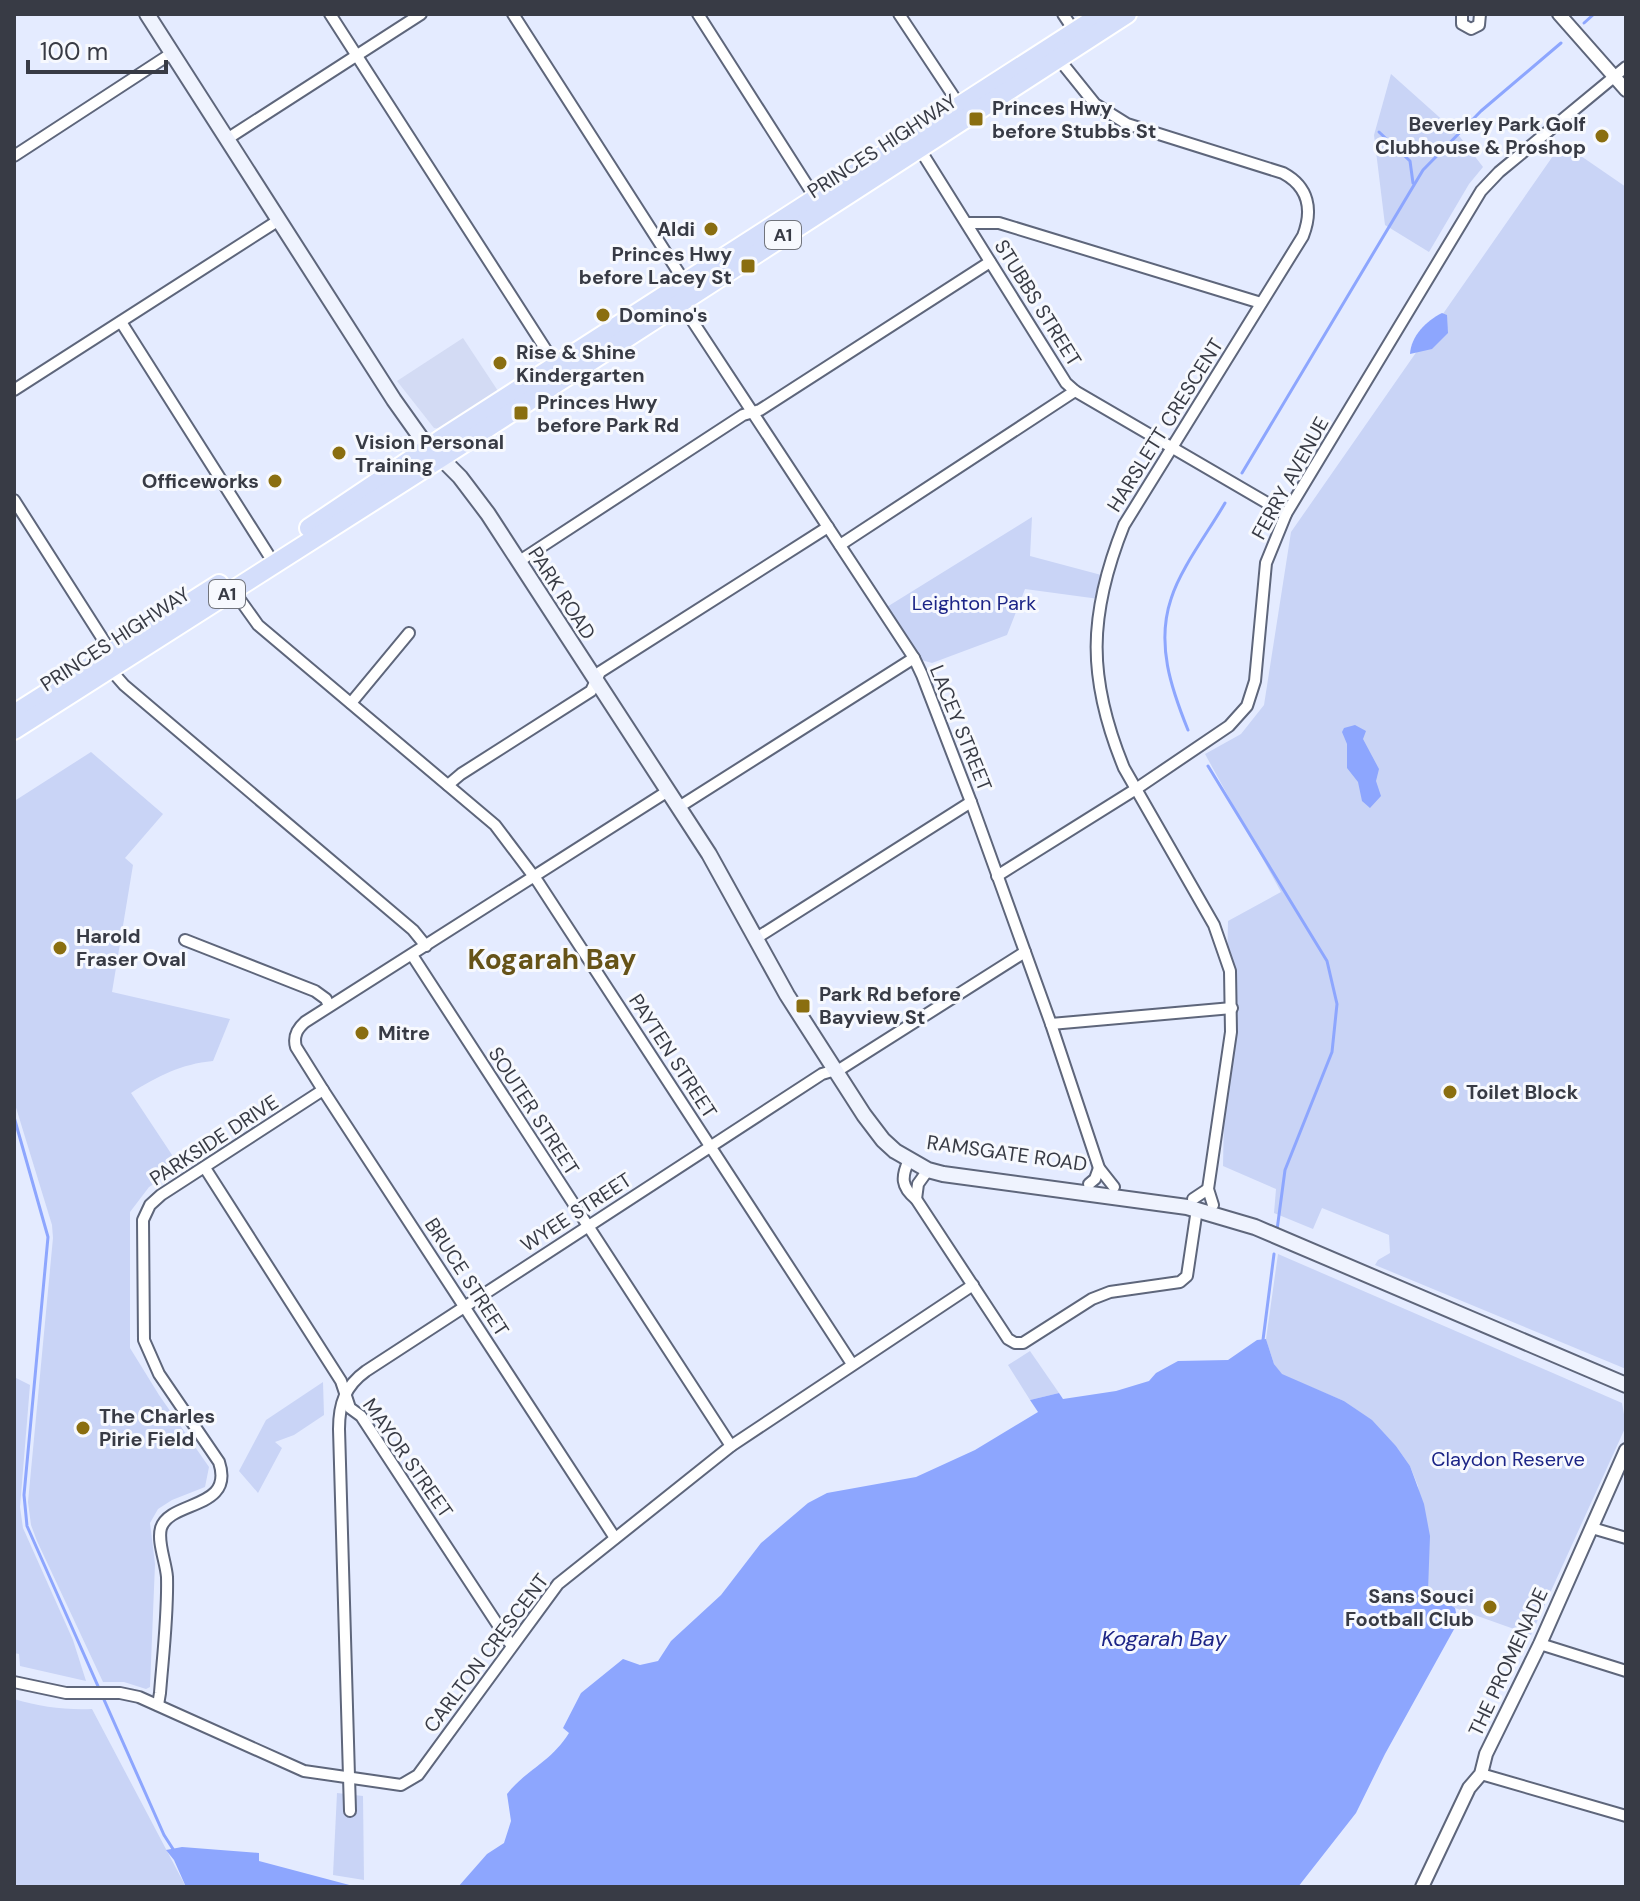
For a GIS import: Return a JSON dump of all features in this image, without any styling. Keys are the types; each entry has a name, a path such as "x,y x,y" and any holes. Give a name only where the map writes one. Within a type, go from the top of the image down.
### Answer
{"highway":[{"name":"PRINCES HIGHWAY","path":"14,714 233,590 557,367 1102,14"},
{"name":"PRINCES HIGHWAY","path":"14,730 110,660 268,554 680,302 1127,14"}],"main road":[{"name":"PARK ROAD","path":"147,14 391,397 475,496 679,807 709,854 787,995 834,1070 883,1140 909,1160"},
{"name":"RAMSGATE ROAD","path":"909,1160 928,1170 1213,1205 1268,1232"},
{"name":"RAMSGATE ROAD","path":"909,1160 1114,1187 1195,1204 1268,1232 1626,1385"}],"street":[{"path":"330,14 557,367"},
{"path":"227,139 421,14"},
{"path":"513,14 686,284"},
{"path":"698,14 816,199"},
{"path":"899,14 960,106"},
{"path":"1063,14 1075,32"},
{"path":"1462,14 1462,24 1471,29 1479,25 1480,14"},
{"path":"1559,14 1612,78 1626,90"},
{"path":"14,156 172,53"},
{"name":"HARSLETT CRESCENT","path":"1058,58 1081,89 1109,115 1148,132 1283,173 1299,185 1308,202 1307,224 1124,525 1105,576 1097,615 1096,655 1101,702 1115,746 1136,789 1214,925 1230,971 1232,1008 1208,1189 1213,1205"},
{"name":"FERRY AVENUE","path":"997,876 1136,789 1229,726 1247,706 1255,681 1266,563 1286,514 1481,191 1499,172 1626,67"},
{"name":"STUBBS STREET","path":"919,148 1059,373 1075,391 1286,514"},
{"path":"14,390 279,220"},
{"path":"967,223 999,223 1261,303"},
{"path":"518,562 743,415 760,410 990,262"},
{"name":"LACEY STREET","path":"680,302 914,658 931,694 971,802 1099,1168 1114,1187"},
{"path":"121,322 268,554"},
{"path":"840,545 1075,391"},
{"path":"14,500 124,685 416,933 426,946"},
{"path":"448,785 591,691 600,672 828,527"},
{"name":"PAYTEN STREET","path":"233,590 258,625 495,825 533,877 852,1364"},
{"path":"351,703 409,633"},
{"path":"679,807 914,658"},
{"path":"185,940 315,991 326,999 329,1006 668,791"},
{"path":"755,939 971,802"},
{"name":"WYEE STREET","path":"345,1393 348,1385 366,1371 710,1146 822,1074 842,1068 1025,952"},
{"name":"SOUTER STREET","path":"412,955 731,1446"},
{"name":"BRUCE STREET","path":"329,1006 305,1022 296,1034 296,1047 615,1538"},
{"path":"1051,1024 1232,1008"},
{"name":"PARKSIDE DRIVE","path":"158,1705 167,1578 161,1527 169,1518 218,1489 222,1471 159,1374 144,1340 143,1220 150,1205 161,1195 323,1090"},
{"path":"909,1160 903,1176 907,1191 916,1199 1008,1339 1015,1343 1023,1343 1101,1295 1180,1282 1187,1276 1195,1204 1208,1189"},
{"name":"MAYOR STREET","path":"205,1168 341,1381 350,1408 370,1428 511,1645"},
{"path":"1089,1184 1095,1179 1099,1168"},
{"path":"916,1199 918,1184 928,1170"},
{"name":"CARLTON CRESCENT","path":"14,1682 53,1692 112,1693 139,1697 294,1767 401,1785 418,1775 558,1584 731,1446 973,1285"},
{"path":"345,1393 339,1411 339,1429 350,1811"},
{"name":"THE PROMENADE","path":"1422,1887 1469,1788 1481,1774 1486,1754 1540,1644 1626,1450"},
{"path":"1592,1528 1626,1538"},
{"path":"1540,1644 1626,1671"},
{"path":"1481,1774 1626,1816"}],"shaded area":[{"path":"463,338 498,391 440,429 434,428 397,381"}],"green space":[{"path":"1391,74 1457,133 1483,167 1469,184 1429,252 1385,225 1374,135"},
{"path":"1562,143 1626,187 1626,1369 1375,1265 1390,1253 1389,1235 1322,1208 1313,1229 1274,1213 1276,1189 1223,1166 1228,921 1281,892 1205,754 1241,734 1264,705 1291,532"},
{"name":"Leighton Park","path":"1032,517 1030,556 1105,576 1099,599 1025,589 1007,635 932,663 914,658 882,610"},
{"path":"91,752 163,814 125,858 133,865 112,992 230,1019 213,1061 170,1072 131,1093 180,1167 149,1187 130,1212 130,1348 209,1467 205,1487 158,1509 150,1523 155,1564 150,1687 146,1689 124,1682 103,1682 37,1541 28,1502 53,1238 52,1225 14,1101 14,799"},
{"name":"Claydon Reserve","path":"1278,1254 1622,1403 1626,1426 1531,1635 1455,1608 1431,1595 1426,1579 1429,1557 1418,1486 1410,1466 1371,1420 1344,1401 1282,1375 1274,1364 1266,1339"},
{"path":"1030,1351 1059,1393 1030,1400 1008,1365"},
{"path":"14,1377 30,1385 20,1507 23,1528 73,1640 86,1681 20,1666 19,1654 14,1653"},
{"path":"323,1382 324,1415 294,1435 275,1442 282,1448 258,1493 239,1471 266,1420"},
{"path":"14,1699 53,1707 92,1709 186,1887 14,1887"},
{"path":"337,1793 363,1796 364,1880 333,1875"}],"water":[{"path":"1442,313 1447,315 1448,333 1432,349 1410,354 1420,330"},
{"path":"1355,725 1366,731 1363,739 1379,769 1376,781 1381,796 1370,808 1362,801 1358,782 1347,768 1347,744 1342,732 1344,728"},
{"name":"Kogarah Bay","path":"1266,1339 1274,1364 1282,1374 1344,1401 1372,1420 1410,1466 1424,1504 1430,1536 1428,1591 1455,1608 1458,1622 1356,1813 1298,1887 458,1887 487,1854 504,1843 511,1821 507,1794 546,1759 569,1733 563,1728 581,1693 623,1659 640,1665 658,1661 671,1641 721,1595 761,1543 808,1503 827,1493 916,1477 975,1450 1038,1412 1030,1400 1059,1393 1063,1399 1116,1391 1149,1381 1156,1373 1178,1361 1228,1360 1257,1340"},
{"path":"182,1847 259,1853 259,1861 357,1887 186,1887 166,1850"}],"waterway":[{"path":"1584,23 1594,14"},
{"path":"1242,473 1423,170 1481,111 1561,43"},
{"path":"1379,132 1410,161 1413,183"},
{"path":"1188,730 1168,666 1165,649 1167,616 1181,575 1225,503"},
{"path":"1208,766 1327,961 1337,1004 1332,1052 1285,1170 1277,1230"},
{"path":"14,1117 48,1237 24,1495 27,1526 164,1835 173,1849"},
{"path":"1263,1340 1274,1254"}],"place":[{"name":"Princes Hwy before Stubbs St","path":"976,119"},
{"name":"Beverley Park Golf Clubhouse & Proshop","path":"1602,136"},
{"name":"Aldi","path":"711,229"},
{"name":"Princes Hwy before Lacey St","path":"748,266"},
{"name":"Domino's","path":"603,315"},
{"name":"Rise & Shine Kindergarten","path":"500,363"},
{"name":"Princes Hwy before Park Rd","path":"521,413"},
{"name":"Vision Personal Training","path":"339,453"},
{"name":"Officeworks","path":"275,481"},
{"name":"Harold Fraser Oval","path":"60,948"},
{"name":"Park Rd before Bayview St","path":"803,1006"},
{"name":"Mitre","path":"362,1033"},
{"name":"Toilet Block","path":"1450,1092"},
{"name":"The Charles Pirie Field","path":"83,1428"},
{"name":"Sans Souci Football Club","path":"1490,1607"}],"district":[{"name":"Kogarah Bay","path":"552,959"}]}
